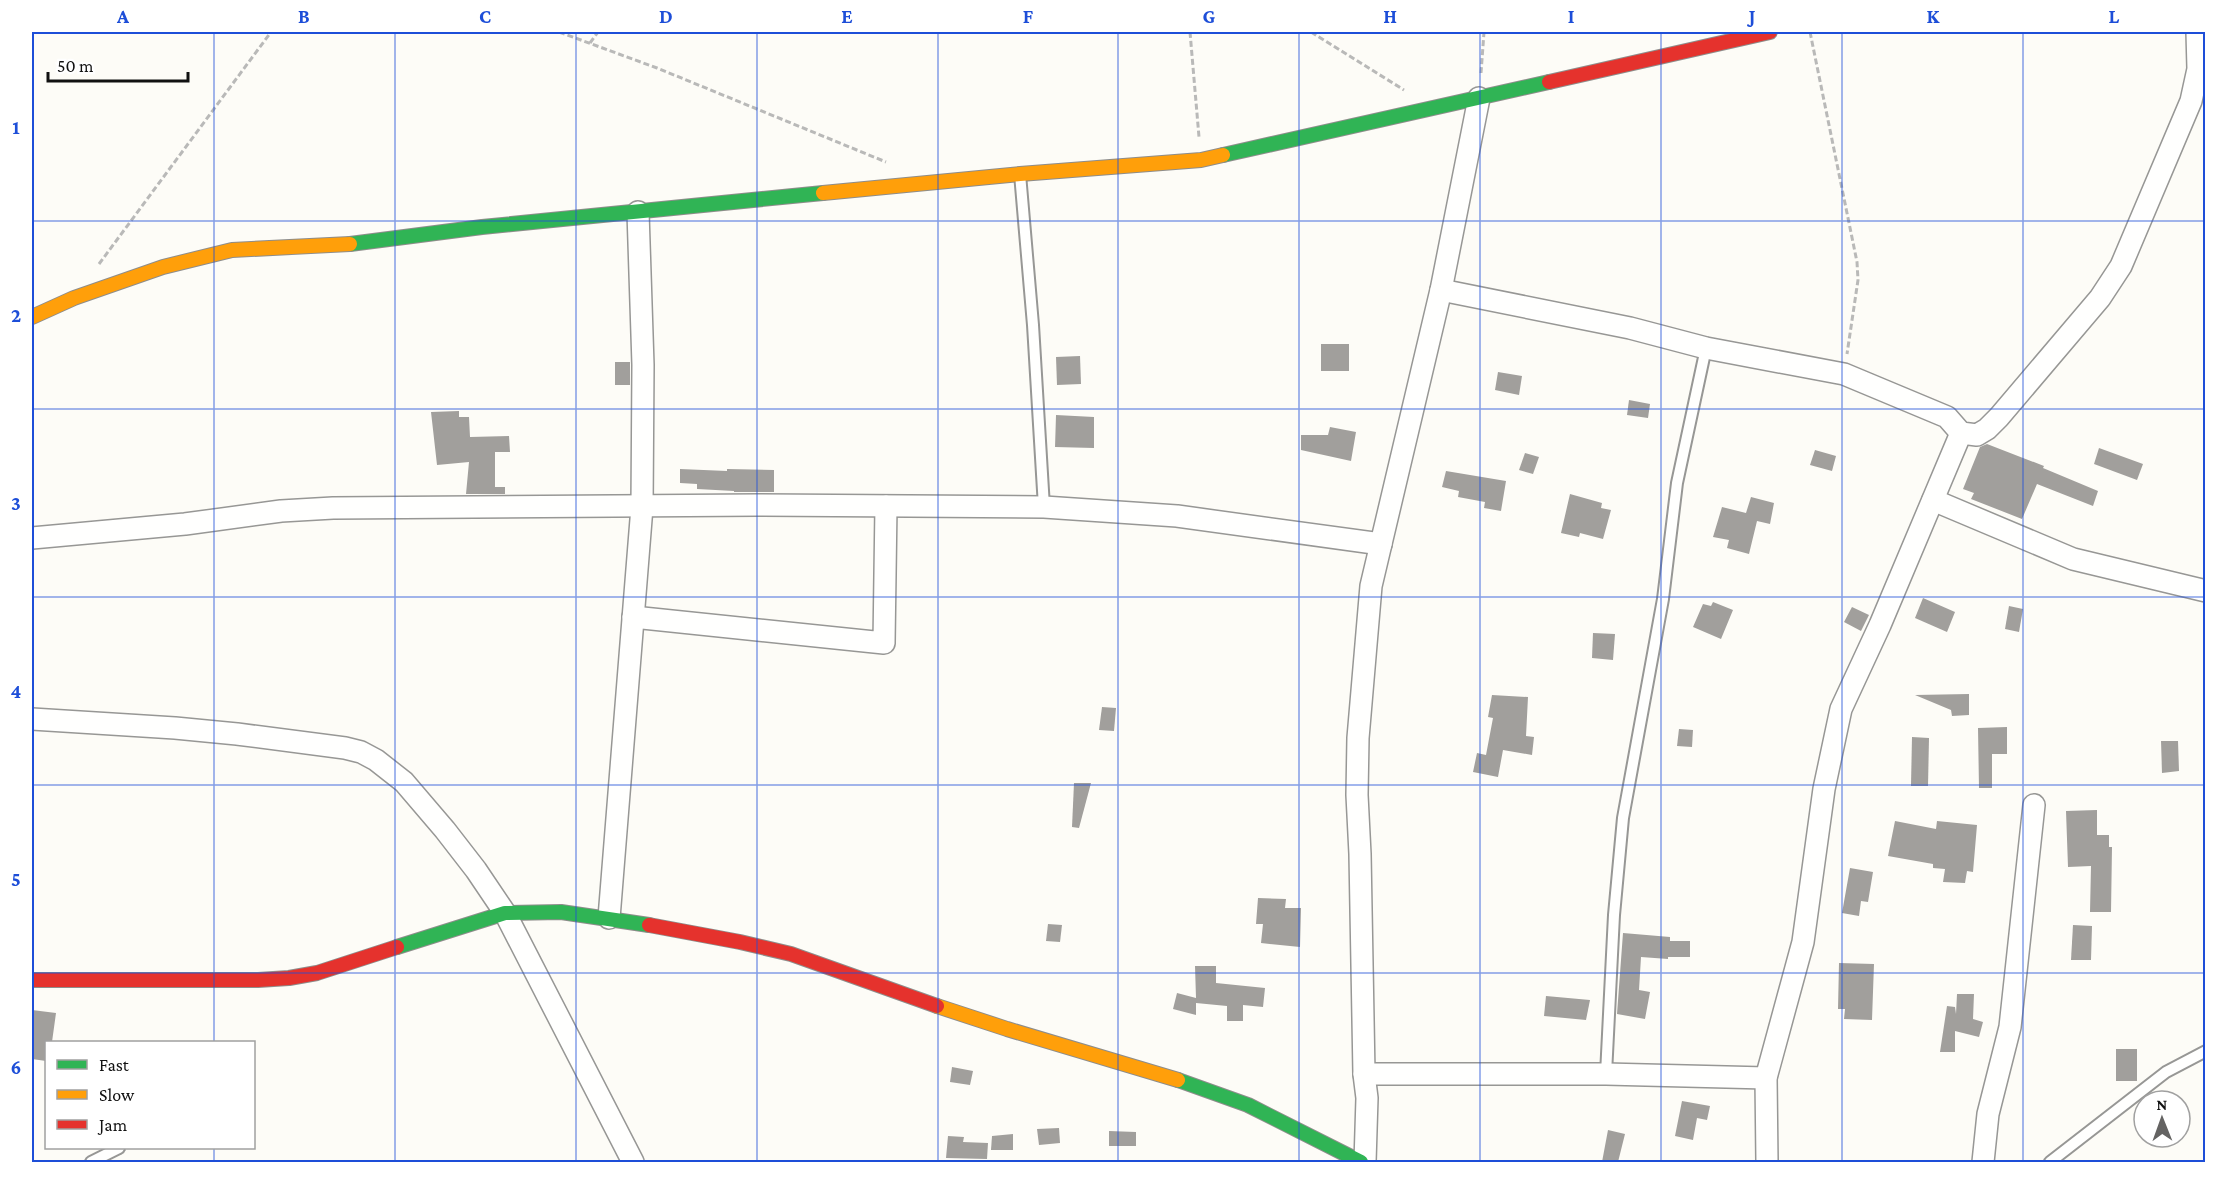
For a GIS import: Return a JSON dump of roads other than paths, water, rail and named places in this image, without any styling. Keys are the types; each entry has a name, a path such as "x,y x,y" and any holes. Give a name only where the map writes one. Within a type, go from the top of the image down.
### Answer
{"street":[{"path":"32,317 74,298 163,267 232,250 363,243 482,226 1020,174 1201,160 1770,32"},
{"path":"1441,290 1630,328 1706,348 1844,374 1947,417 1961,433 1977,435 1999,417 2100,298 2121,266 2191,101 2202,69 2197,32"},
{"path":"32,980 218,981 289,978 317,973 384,950 505,914 546,910 609,918 791,954 975,1019 1166,1075 1233,1099 1363,1162 1367,1098 1364,1074 1357,795 1358,738 1371,586 1441,290 1479,98"},
{"path":"609,918 642,507 642,296 638,212"},
{"path":"1767,1162 1766,1078 1803,942 1824,789 1841,709 1880,625 1961,433"},
{"path":"1933,500 2073,559 2205,591"},
{"path":"32,538 185,524 281,511 333,508 886,506 1044,507 1177,516 1381,544"},
{"path":"633,617 884,643 886,506"},
{"path":"32,719 227,733 345,748 376,760 404,782 445,830 476,870 505,914 633,1162"},
{"path":"1983,1162 1988,1114 2010,1027 2034,805"},
{"path":"1364,1074 1606,1074 1766,1078"}],"lane":[{"path":"1020,174 1033,325 1044,507"},
{"path":"1606,1074 1614,915 1623,818 1663,599 1677,483 1706,348"},
{"path":"2050,1162 2166,1072 2205,1051"},
{"path":"91,1162 117,1149"}]}
